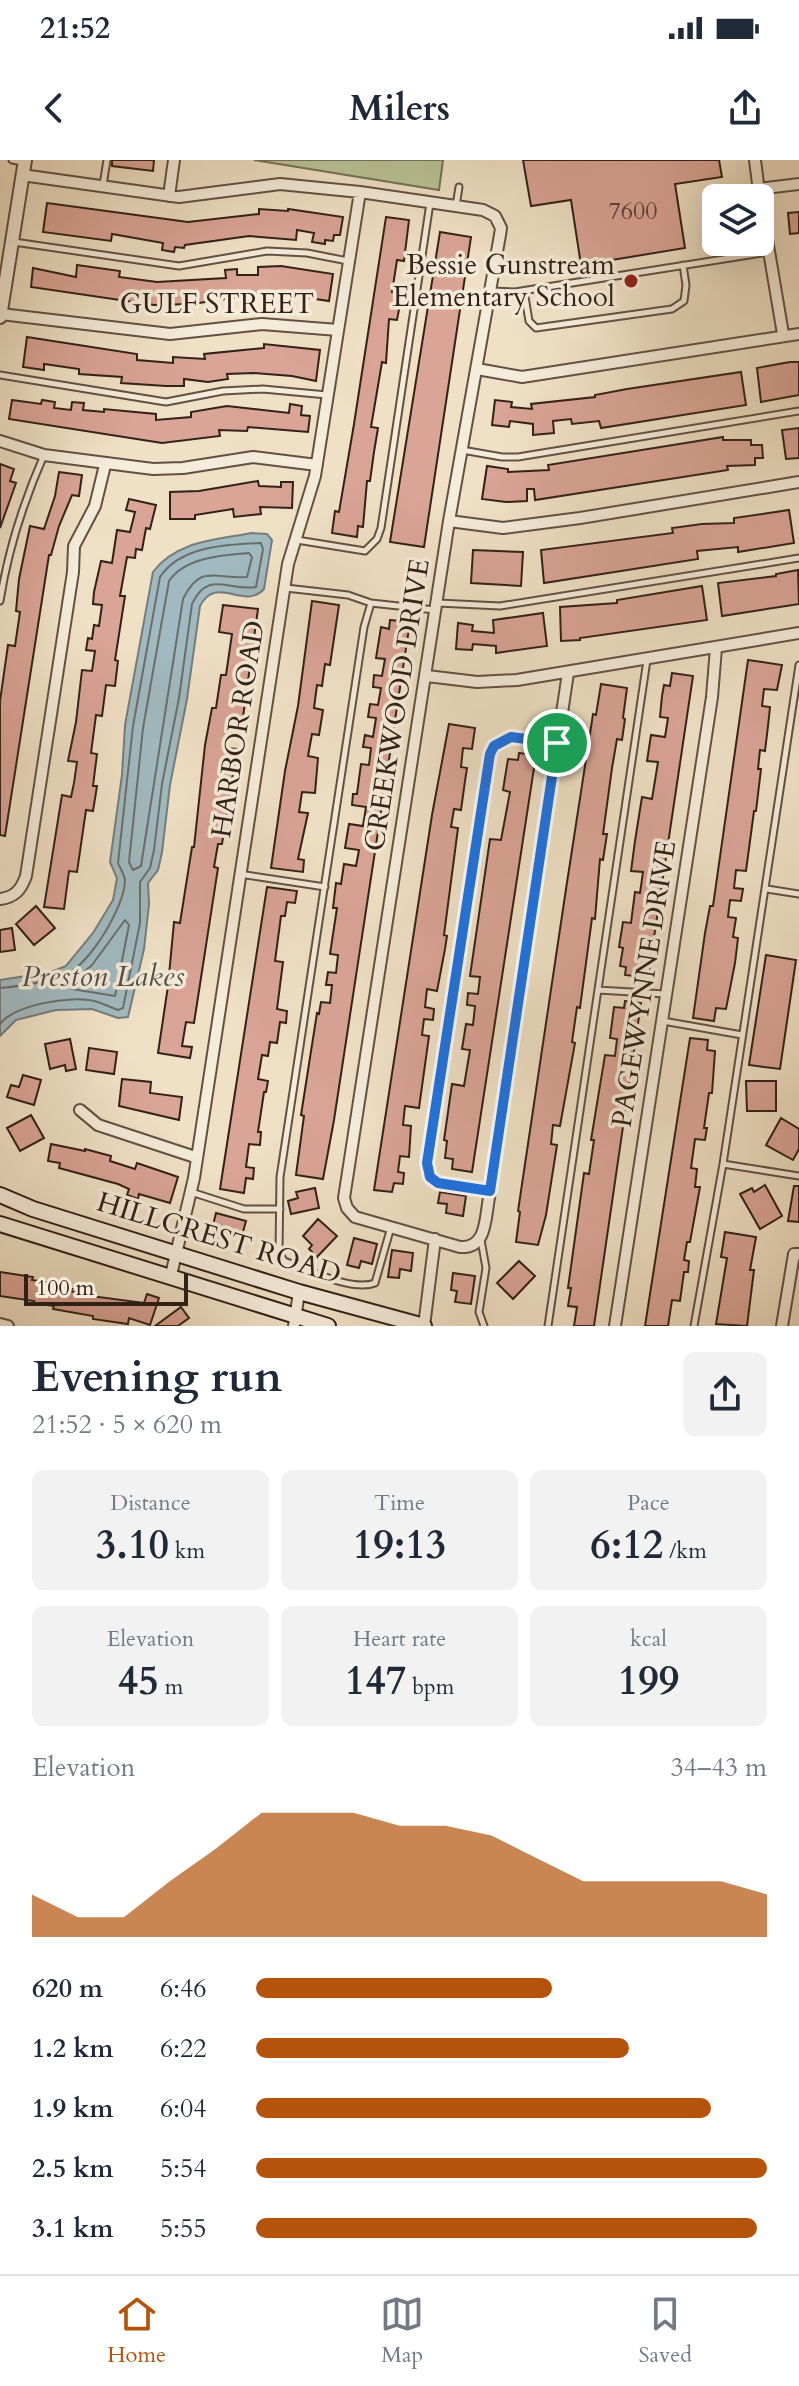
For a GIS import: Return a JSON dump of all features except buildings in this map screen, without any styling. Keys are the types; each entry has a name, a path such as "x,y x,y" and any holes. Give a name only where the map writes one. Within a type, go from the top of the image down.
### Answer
{"main road":[{"name":"HILLCREST ROAD","path":"0,1195 33,1209 299,1292 424,1326"},
{"name":"HILLCREST ROAD","path":"0,1224 171,1275 295,1321 328,1326"}],"street":[{"path":"169,196 174,160"},
{"path":"755,160 758,184"},
{"path":"1,309 8,235 21,164 103,186 179,197 280,184 456,206"},
{"path":"774,191 799,184"},
{"name":"HARBOR ROAD","path":"171,1275 191,1192 284,588 317,465 360,192"},
{"name":"CREEKWOOD DRIVE","path":"391,1226 355,1217 345,1203 344,1185 427,676 449,521 501,228 495,216 483,210 456,206"},
{"path":"770,256 783,334"},
{"name":"GULF STREET","path":"1,309 170,334 262,324 338,330"},
{"path":"477,369 522,377 783,334 799,334"},
{"path":"0,441 44,455 105,465 169,469 253,457 317,465"},
{"path":"0,899 13,896 21,889 27,872 73,572 74,546 95,506 105,465"},
{"path":"449,521 503,528 799,482"},
{"path":"427,676 494,683 799,633"},
{"name":"PAGEWYNNE DRIVE","path":"615,1326 712,697 716,648"},
{"path":"391,1226 468,1248 481,1239 568,673"},
{"path":"80,1110 98,1125 195,1157"},
{"path":"424,1326 435,1239"},
{"path":"782,1326 797,1254"},
{"path":"295,1321 299,1292"},
{"path":"0,1324 8,1326"}],"lane":[{"path":"103,186 107,160"},
{"path":"456,206 459,187"},
{"path":"295,540 365,551 377,539 431,202"},
{"path":"8,235 179,266 267,251 307,253 349,261"},
{"path":"492,291 524,291 743,256"},
{"path":"524,291 529,321 536,328 672,309 684,301 686,285 683,265"},
{"path":"0,375 166,402 223,391 263,389 328,395"},
{"path":"462,450 518,457 799,411"},
{"path":"0,601 12,539 44,455"},
{"path":"284,588 348,595 371,603 500,606 799,558"},
{"path":"371,603 364,627 280,1177 279,1252 284,1261 366,1287 375,1283 391,1226"},
{"path":"548,1326 647,660"},
{"path":"694,1326 767,889 797,698 799,665"},
{"path":"489,1195 433,1181 428,1170 428,1156 490,754 494,746 511,737 557,743"},
{"path":"239,874 325,887"},
{"path":"767,889 799,894"},
{"path":"598,990 666,994"},
{"path":"662,1021 742,1035"},
{"path":"723,1164 799,1176"},
{"path":"191,1192 244,1209 280,1209"},
{"path":"481,1239 486,1268 479,1312 484,1326"}],"green space":[{"path":"254,160 443,160 439,190"}],"water":[{"name":"Preston Lakes","path":"252,533 267,534 272,540 264,589 248,596 214,593 200,606 162,852 158,870 148,883 144,949 128,1017 118,1018 92,1009 56,1010 16,1020 0,1036 0,980 51,972 66,966 93,933 113,900 117,878 110,862 122,775 125,725 153,572 162,562 185,548"}],"place":[{"name":"Bessie Gunstream Elementary School","path":"631,281"}],"route":[{"path":"511,737 557,743 490,1191 438,1183 430,1177 427,1163 490,754 500,741 511,737"}]}
